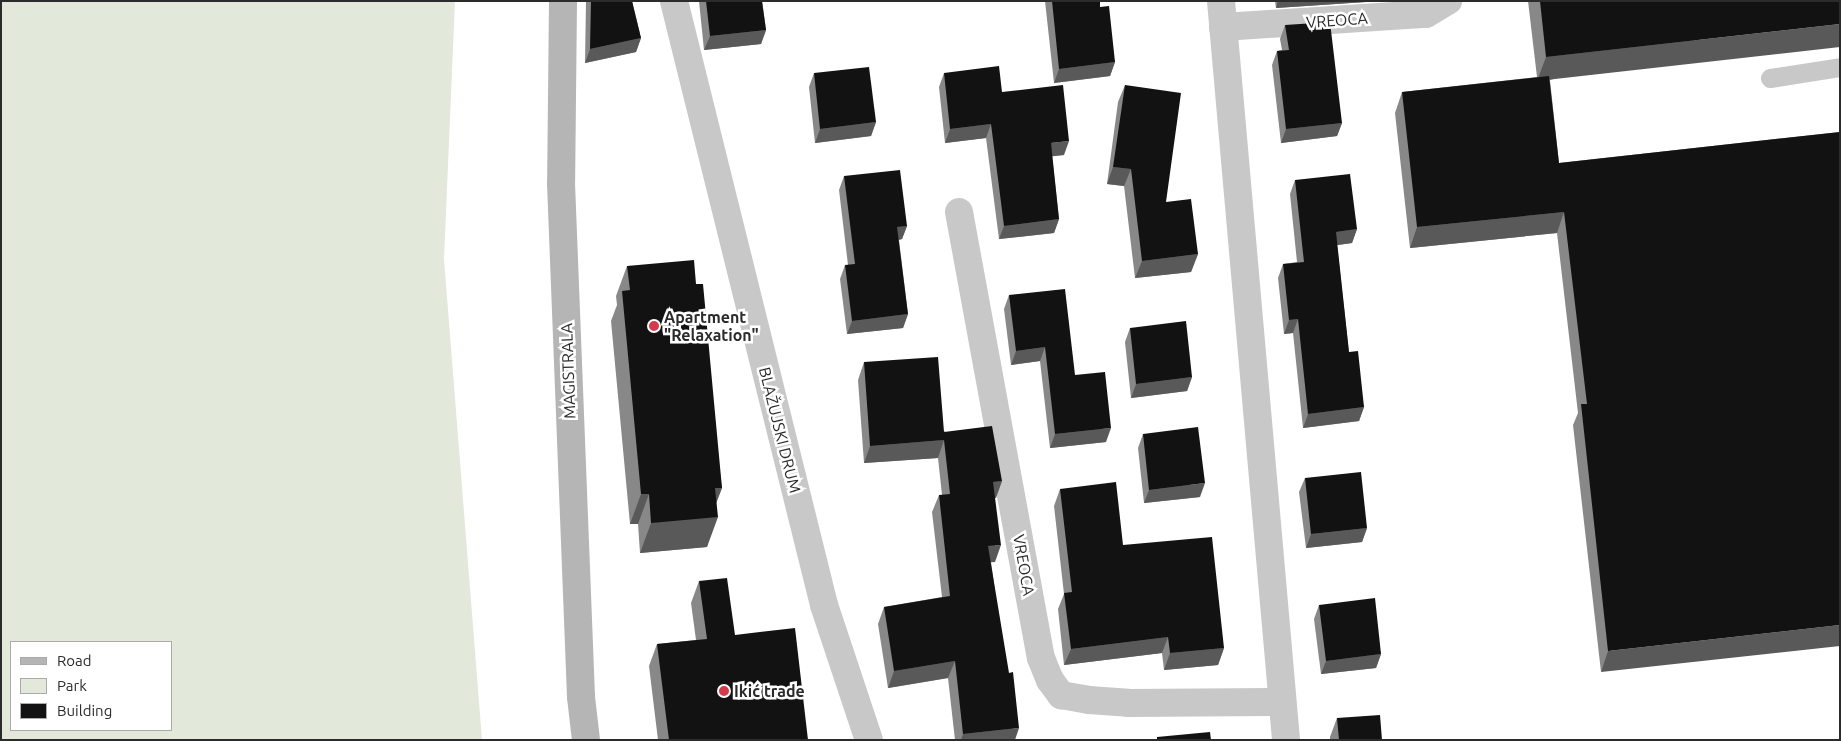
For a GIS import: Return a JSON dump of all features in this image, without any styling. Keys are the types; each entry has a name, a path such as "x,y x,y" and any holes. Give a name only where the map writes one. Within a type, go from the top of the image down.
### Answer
{"main road":[{"name":"MAGISTRALA","path":"563,1 561,183 581,697 586,740"}],"street":[{"name":"BLAŽUJSKI DRUM","path":"674,1 825,611 869,740"},
{"name":"VREOCA","path":"1222,14 1426,14 1448,1"},
{"path":"1222,14 1286,740"},
{"name":"VREOCA","path":"959,212 1041,658 1050,680 1061,695 1128,704 1282,702"}],"lane":[{"path":"1770,78 1840,67"}],"green space":[{"path":"1,1 455,1 444,259 482,740 1,740"}],"building":[{"path":"591,1 632,1 641,38 590,49"},
{"path":"706,1 762,1 766,30 710,36"},
{"path":"1052,1 1100,1 1100,7 1109,6 1115,62 1059,69"},
{"path":"1540,1 1840,1 1840,24 1546,57"},
{"path":"1330,22 1342,123 1286,129 1277,51 1289,50 1285,25"},
{"path":"999,66 1002,92 1063,85 1069,141 1051,143 1059,219 1004,226 991,124 950,129 944,73"},
{"path":"869,67 876,122 820,129 814,73"},
{"path":"1549,76 1559,163 1840,132 1840,625 1608,651 1581,404 1587,404 1564,212 1417,227 1402,92"},
{"path":"1125,85 1181,93 1166,202 1191,199 1198,254 1142,261 1131,169 1113,167"},
{"path":"900,170 907,226 897,227 908,314 852,321 845,265 855,264 844,176"},
{"path":"1350,174 1357,229 1336,232 1349,352 1358,351 1364,407 1308,414 1298,319 1289,320 1283,264 1304,262 1295,180"},
{"path":"694,260 696,284 703,284 722,488 715,488 718,517 651,523 649,494 641,494 622,291 630,290 627,266"},
{"path":"1065,289 1075,375 1105,372 1111,428 1055,434 1045,347 1016,351 1009,295"},
{"path":"1186,321 1192,377 1136,384 1130,328"},
{"path":"938,357 944,432 992,426 1002,481 993,482 1001,545 988,546 1009,673 1013,672 1019,728 963,734 955,661 894,671 884,607 950,596 939,495 950,494 944,440 870,446 864,362"},
{"path":"1198,427 1205,483 1149,490 1143,434"},
{"path":"1361,472 1367,528 1311,534 1305,478"},
{"path":"1116,482 1123,545 1212,537 1224,648 1170,653 1168,637 1071,649 1064,593 1072,592 1060,489"},
{"path":"727,578 735,635 795,628 808,740 669,740 657,644 707,639 699,581"},
{"path":"1375,598 1381,654 1326,661 1319,605"},
{"path":"1380,715 1382,740 1339,740 1337,718"},
{"path":"1210,732 1211,740 1157,740 1157,737"}],"place":[{"name":"Apartment \"Relaxation\"","path":"654,326"},
{"name":"Ikić trade","path":"724,691"}]}
